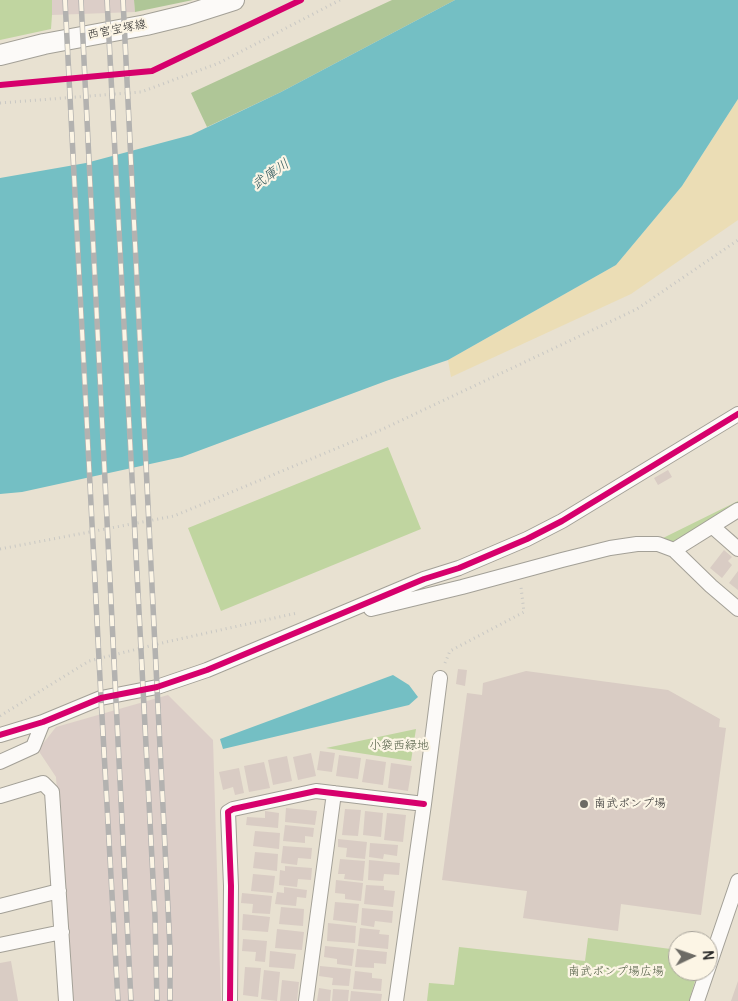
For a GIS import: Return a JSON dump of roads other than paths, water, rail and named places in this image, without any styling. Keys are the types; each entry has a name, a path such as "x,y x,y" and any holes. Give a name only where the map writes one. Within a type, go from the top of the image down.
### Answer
{"main road":[{"name":"西宮宝塚線","path":"0,55 44,44 146,25 187,15 234,0"}],"street":[{"path":"0,735 43,722 101,698 158,687 207,670 424,579 459,568 527,539 562,521 738,414"},
{"path":"674,550 738,510"},
{"path":"713,526 738,549"},
{"path":"338,616 462,587 610,548 637,544 658,544 674,550 738,609"},
{"path":"396,1001 440,678"},
{"path":"0,762 33,748 43,722"},
{"path":"0,796 43,783 52,792 66,1001"},
{"path":"230,1001 228,812 233,809 316,791 424,804"},
{"path":"306,1001 334,793"},
{"path":"697,1001 732,916 738,881"},
{"path":"0,906 59,891"},
{"path":"0,945 62,932"}],"water":[{"name":"武庫川","path":"455,0 738,0 738,99 682,186 616,265 448,360 386,381 182,457 22,492 0,494 0,178 86,163 191,135 281,92"},
{"path":"393,675 409,685 418,697 409,705 223,749 220,739"}],"railway":[{"path":"65,0 118,1001"},
{"path":"81,0 131,1001"},
{"path":"107,0 155,917 157,1001"},
{"path":"123,0 170,948 170,1001"}],"place":[{"name":"南武ポンプ場","path":"584,804"}],"park label":[{"name":"小袋西緑地","path":"399,746"},
{"name":"南武ポンプ場広場","path":"616,972"}]}
